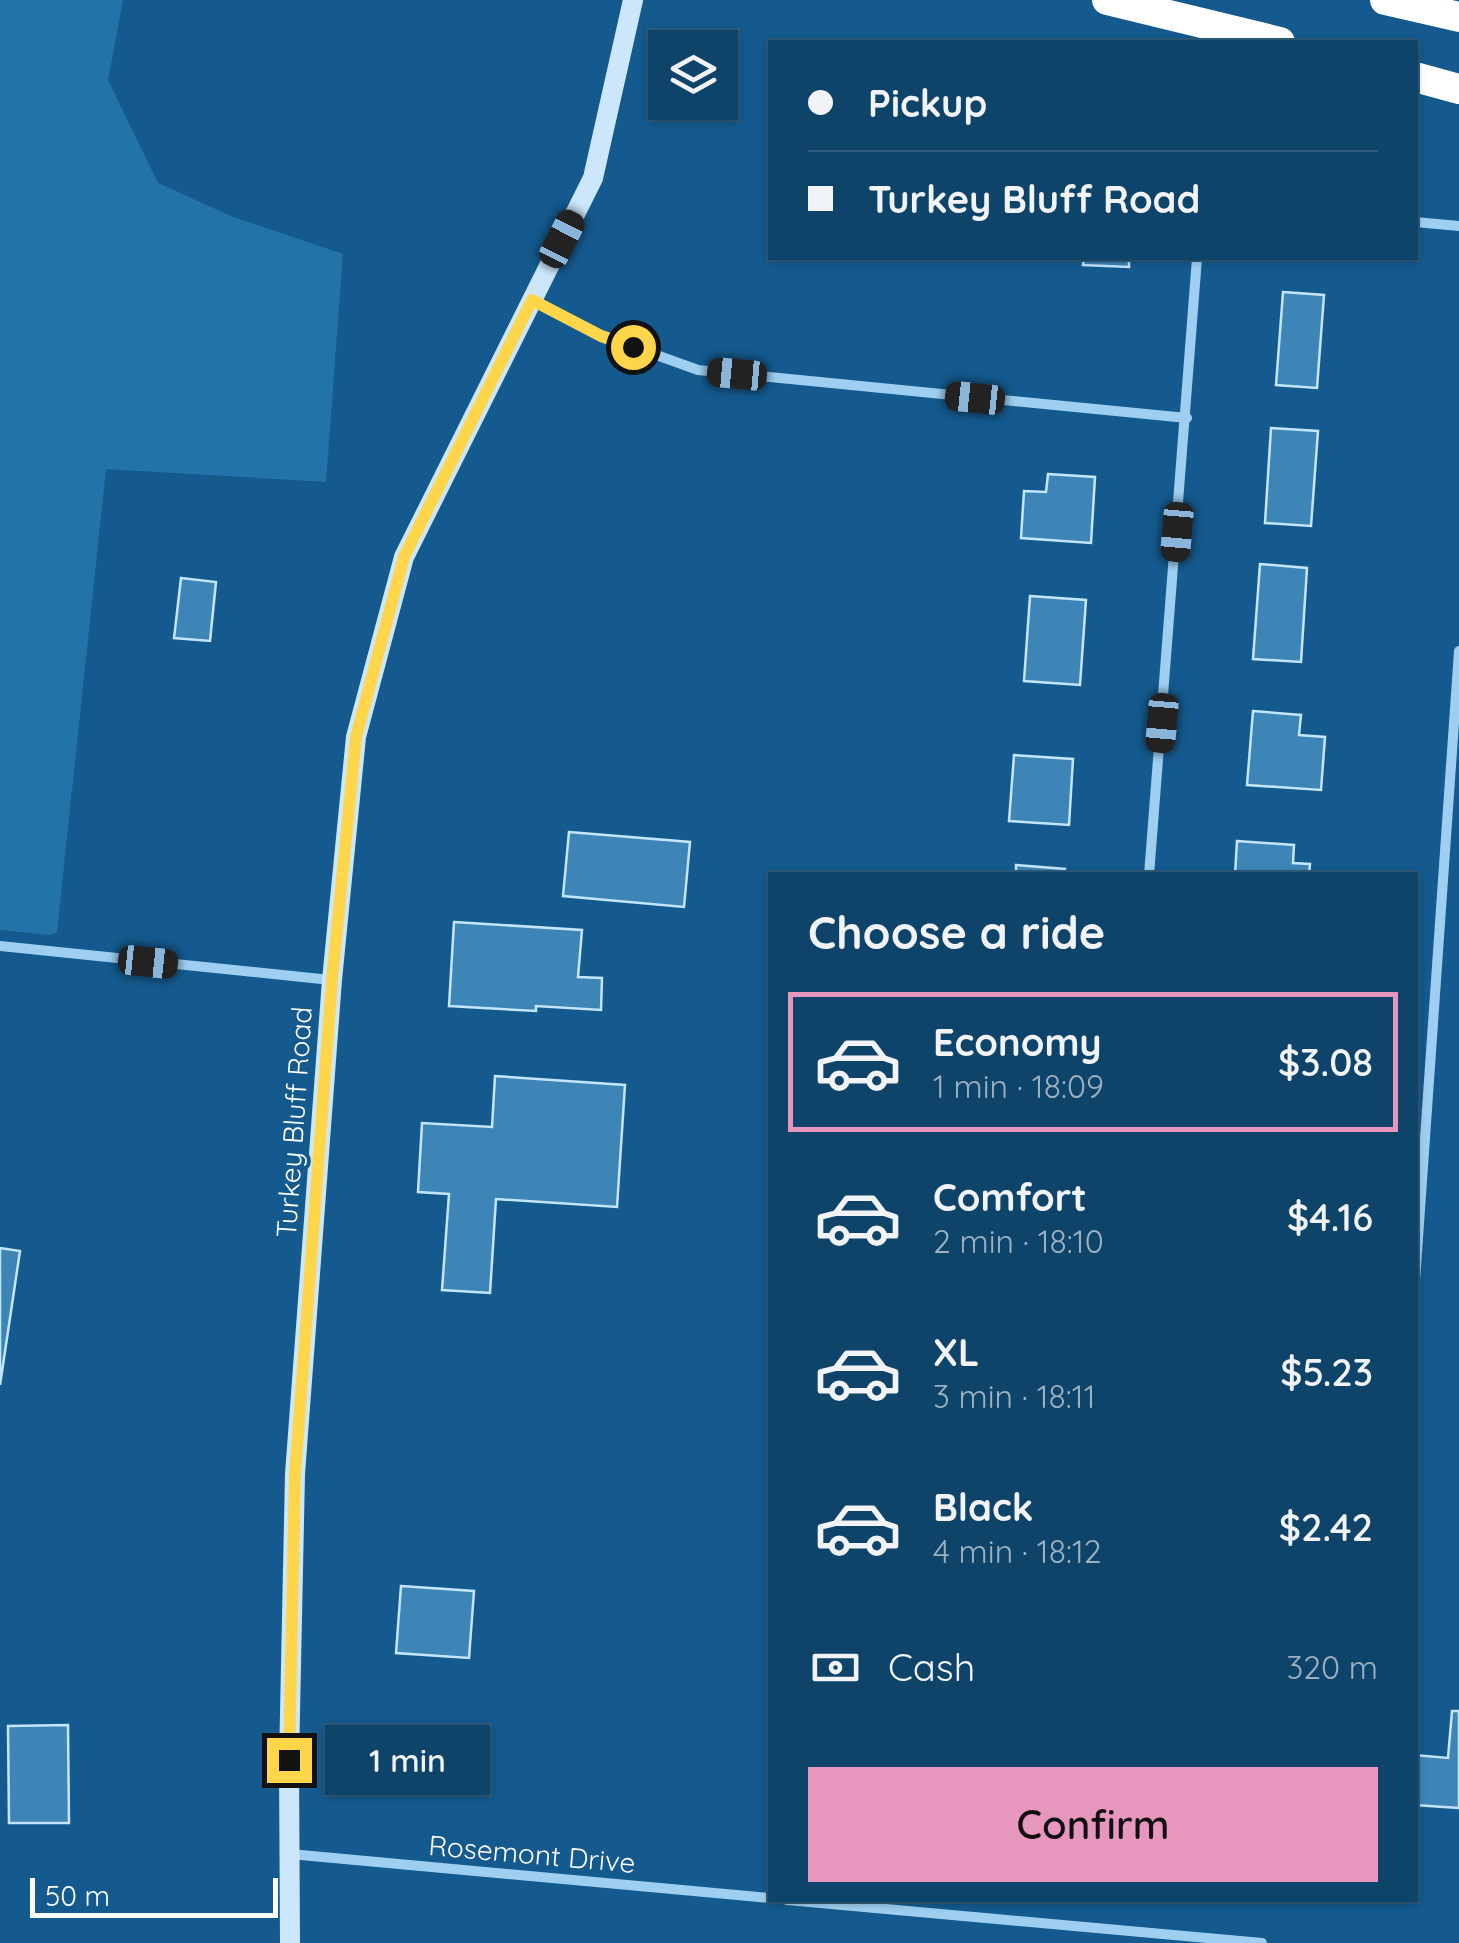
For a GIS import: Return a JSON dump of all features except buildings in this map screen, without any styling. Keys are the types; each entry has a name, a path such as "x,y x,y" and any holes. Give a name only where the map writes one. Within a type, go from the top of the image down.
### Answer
{"highway":[{"path":"1107,0 1219,35 1263,40"},
{"path":"1386,0 1459,17"},
{"path":"1418,78 1459,89"}],"street":[{"name":"Turkey Bluff Road","path":"290,1943 295,1474 332,980 356,737 404,557 593,178 633,0"},
{"path":"1418,222 1459,226"},
{"path":"1149,872 1196,260"},
{"path":"532,300 601,336 698,370 1186,418"},
{"path":"1418,1238 1459,652"},
{"path":"0,946 332,980"},
{"name":"Rosemont Drive","path":"290,1854 768,1898"},
{"path":"807,1902 1177,1939 1262,1943"}],"shaded area":[{"path":"0,0 123,0 108,80 158,183 233,217 343,254 326,482 106,469 57,932 50,935 0,930"}],"route":[{"path":"289,1760 295,1474 332,980 356,737 404,557 532,300 601,336 633,347"}]}
